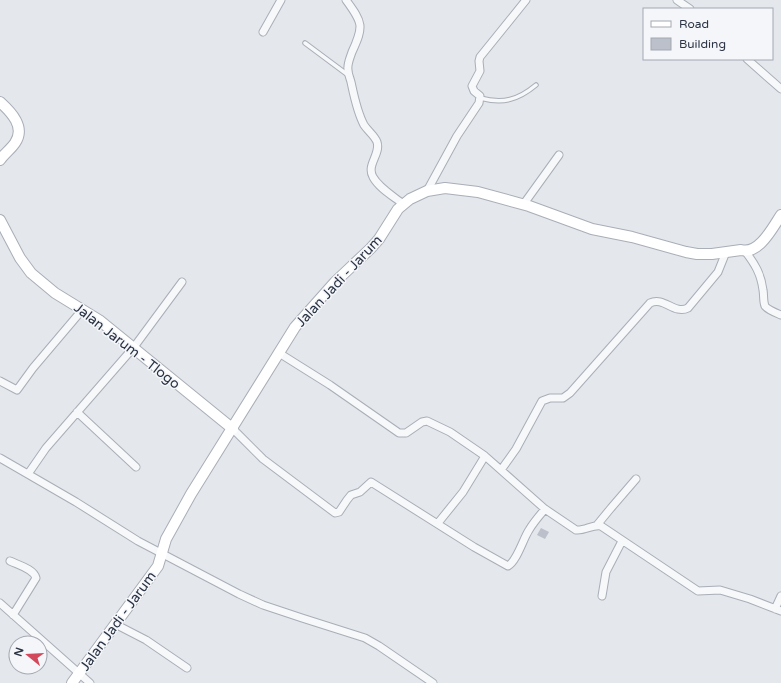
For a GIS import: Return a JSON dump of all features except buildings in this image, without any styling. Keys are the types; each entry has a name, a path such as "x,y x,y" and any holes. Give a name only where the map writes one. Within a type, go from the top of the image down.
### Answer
{"street":[{"path":"263,32 281,0"},
{"path":"346,0 361,24 358,39 348,64 348,71 355,102 360,116 365,126 377,141 376,153 371,167 374,178 403,204"},
{"path":"427,192 457,136 479,103 480,98 472,87 480,71 479,59 526,0"},
{"path":"676,0 688,8"},
{"path":"748,60 781,89"},
{"path":"0,102 9,110 17,121 19,128 15,143 0,160"},
{"path":"523,204 559,155"},
{"name":"Jalan Jadi - Jarum","path":"72,683 158,566 166,539 191,494 295,328 335,282 371,248 403,204 410,199 427,192 445,188 468,190 523,204 592,229 632,237 697,254 712,254 741,250 745,251 757,246 763,241 781,215"},
{"name":"Jalan Jarum - Tlogo","path":"0,220 26,268 55,293 83,309 134,347 169,378 233,429"},
{"path":"745,251 755,264 762,282 765,306 781,315"},
{"path":"501,470 516,449 542,401 550,398 563,398 570,393 650,303 660,301 679,310 688,308 718,272 726,252"},
{"path":"28,474 46,448 134,347 182,282"},
{"path":"0,381 17,390 33,368 83,309"},
{"path":"279,353 330,385 399,433 406,433 422,422 428,421 450,432 485,456 545,509 576,530 597,525 636,479"},
{"path":"77,412 136,467"},
{"path":"233,429 263,459 335,513 339,512 351,495 360,492 371,482 508,566 510,566 514,559 528,531 545,509"},
{"path":"438,523 464,492 485,456"},
{"path":"0,458 76,502 138,541 251,600 365,638 433,683"},
{"path":"597,525 601,526 698,591 720,590 750,599 778,610 781,596"},
{"path":"602,596 606,572 622,541"},
{"path":"10,561 32,571 36,578 13,615"},
{"path":"0,603 90,683"},
{"path":"115,624 146,640 187,668"}],"lane":[{"path":"305,43 349,76"},
{"path":"480,98 500,101 514,98 525,94 536,86"}]}
